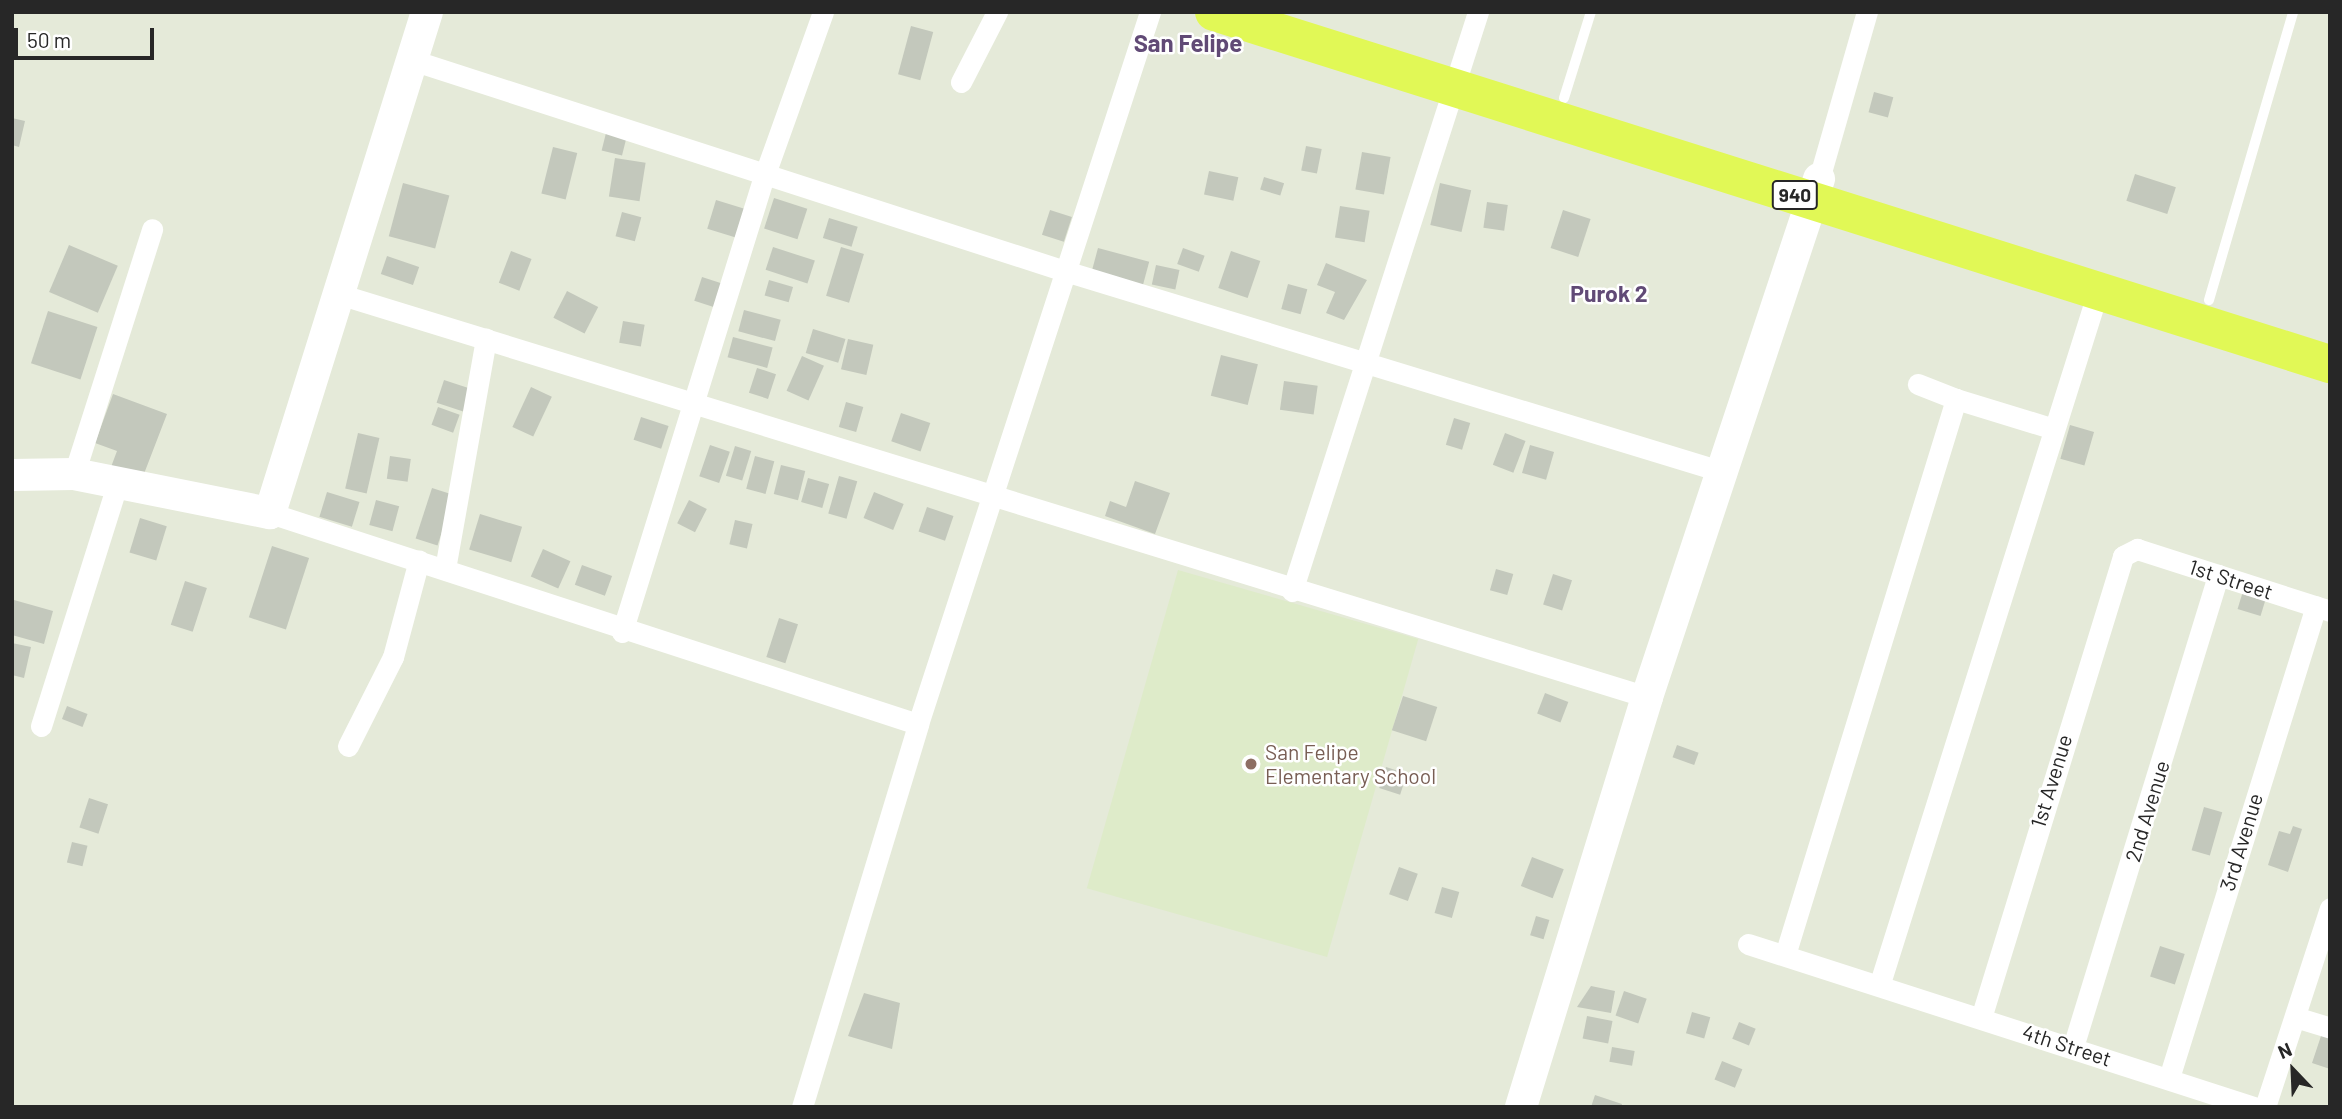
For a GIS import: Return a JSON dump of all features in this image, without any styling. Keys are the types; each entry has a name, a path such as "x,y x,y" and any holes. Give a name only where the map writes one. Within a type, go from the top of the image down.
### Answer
{"highway":[{"name":"940","path":"1214,12 1458,78 1816,190 2209,300 2330,341"},
{"name":"940","path":"1291,12 1458,78 1564,98 2098,291 2330,364"}],"main road":[{"path":"18,469 74,474 270,513 342,295 427,12"},
{"path":"1521,1107 1647,696 1816,190"}],"street":[{"path":"622,632 697,404 765,174 823,12"},
{"path":"961,82 997,12"},
{"path":"802,1107 918,724 1150,12"},
{"path":"1292,591 1478,12"},
{"path":"1816,190 1867,12"},
{"path":"412,60 1065,271 1720,471"},
{"path":"74,474 152,229"},
{"path":"1880,984 2051,428 2098,291"},
{"path":"342,295 1292,591 1647,696"},
{"path":"445,569 486,339"},
{"path":"1918,384 2051,428"},
{"path":"1784,955 1956,398"},
{"path":"41,726 118,482"},
{"path":"270,513 419,560 622,632 918,724"},
{"name":"1st Street","path":"2131,549 2323,608"},
{"name":"1st Avenue","path":"1980,1018 2058,754 2131,549"},
{"path":"348,746 393,657 419,560"},
{"name":"2nd Avenue","path":"2073,1046 2218,575"},
{"name":"3rd Avenue","path":"2169,1078 2323,608"},
{"path":"2265,1107 2328,918"},
{"name":"4th Street","path":"1748,944 2073,1046 2254,1107"},
{"path":"2295,1017 2330,1028"}],"lane":[{"path":"1564,98 1591,12"},
{"path":"2209,300 2293,12"}],"shaded area":[{"name":"San Felipe Elementary School","path":"1178,570 1418,639 1327,957 1087,888"}],"building":[{"path":"911,26 933,32 920,80 898,74"},
{"path":"1874,92 1893,97 1888,117 1869,112"},
{"path":"12,118 25,121 19,147 12,145"},
{"path":"606,133 626,138 622,156 602,150"},
{"path":"1306,146 1322,149 1317,174 1301,171"},
{"path":"553,147 577,153 566,200 541,194"},
{"path":"1362,152 1391,157 1384,194 1355,189"},
{"path":"615,158 646,163 640,201 609,197"},
{"path":"1209,171 1238,177 1233,201 1204,194"},
{"path":"2135,174 2176,187 2167,214 2126,201"},
{"path":"1264,177 1284,183 1280,196 1260,189"},
{"path":"403,183 449,195 435,249 389,236"},
{"path":"1440,183 1471,190 1462,232 1430,225"},
{"path":"774,198 807,209 797,239 764,228"},
{"path":"716,200 749,210 740,239 707,229"},
{"path":"1487,202 1508,205 1504,231 1483,228"},
{"path":"1340,206 1370,211 1365,242 1335,238"},
{"path":"1050,210 1072,217 1064,242 1042,235"},
{"path":"1563,210 1591,219 1578,257 1551,248"},
{"path":"622,212 641,217 635,241 616,236"},
{"path":"829,218 858,227 852,247 823,238"},
{"path":"69,245 118,266 98,313 49,292"},
{"path":"773,247 815,261 807,283 766,270"},
{"path":"841,247 864,254 849,303 826,296"},
{"path":"1098,248 1149,262 1142,290 1090,276"},
{"path":"1183,248 1205,256 1199,272 1177,264"},
{"path":"511,251 532,259 519,291 499,283"},
{"path":"1231,251 1260,261 1248,298 1218,288"},
{"path":"387,256 419,267 413,285 381,274"},
{"path":"1326,263 1367,280 1344,320 1326,313 1335,292 1317,285"},
{"path":"1156,265 1179,270 1175,290 1152,285"},
{"path":"702,277 727,285 719,309 694,301"},
{"path":"769,280 793,287 789,302 765,295"},
{"path":"1288,284 1307,289 1301,314 1281,309"},
{"path":"567,291 598,307 585,334 553,318"},
{"path":"744,310 781,320 775,341 738,331"},
{"path":"48,311 97,327 80,379 31,363"},
{"path":"623,321 645,325 641,346 619,343"},
{"path":"813,329 846,339 838,363 806,353"},
{"path":"733,337 773,348 767,368 728,357"},
{"path":"848,339 873,345 866,375 841,369"},
{"path":"1221,355 1258,364 1248,405 1211,396"},
{"path":"802,356 824,366 808,400 787,391"},
{"path":"757,368 776,374 768,399 749,393"},
{"path":"444,380 471,389 463,411 437,403"},
{"path":"1284,381 1318,386 1314,414 1280,410"},
{"path":"531,387 552,397 533,437 512,427"},
{"path":"113,394 167,414 142,479 111,467 117,451 95,443"},
{"path":"846,402 863,407 856,432 839,427"},
{"path":"438,407 460,415 453,433 432,425"},
{"path":"901,413 930,423 921,451 891,441"},
{"path":"641,417 669,426 661,449 634,440"},
{"path":"1454,418 1470,423 1462,450 1446,445"},
{"path":"2070,425 2094,432 2084,466 2060,459"},
{"path":"358,433 379,438 367,493 345,489"},
{"path":"1505,433 1526,441 1513,473 1493,465"},
{"path":"710,445 730,452 719,483 699,476"},
{"path":"1530,445 1554,452 1546,480 1522,473"},
{"path":"735,446 751,451 742,481 726,476"},
{"path":"390,456 411,459 408,482 387,479"},
{"path":"755,456 774,461 766,494 746,489"},
{"path":"781,465 805,471 798,500 774,494"},
{"path":"839,476 857,481 847,519 828,513"},
{"path":"808,478 829,484 822,508 801,502"},
{"path":"1135,481 1170,493 1155,534 1105,516 1110,501 1126,507"},
{"path":"432,488 454,495 437,546 416,538"},
{"path":"327,492 360,502 352,527 319,517"},
{"path":"874,492 904,504 893,530 864,518"},
{"path":"376,500 399,506 392,531 369,525"},
{"path":"689,500 707,509 695,532 677,523"},
{"path":"927,507 953,516 945,541 919,532"},
{"path":"480,514 522,527 511,562 469,549"},
{"path":"140,518 167,526 156,561 129,552"},
{"path":"735,520 753,524 747,548 729,544"},
{"path":"272,546 309,558 286,629 249,617"},
{"path":"543,549 570,561 558,589 531,576"},
{"path":"582,565 612,576 605,596 575,585"},
{"path":"1496,569 1513,574 1507,595 1490,590"},
{"path":"1553,574 1572,580 1562,611 1543,604"},
{"path":"185,581 207,588 193,632 171,625"},
{"path":"2244,588 2267,595 2261,616 2238,609"},
{"path":"14,600 53,611 44,644 12,635"},
{"path":"779,618 798,624 785,663 766,657"},
{"path":"12,643 31,647 24,678 12,675"},
{"path":"1545,693 1568,702 1560,722 1537,714"},
{"path":"1403,696 1437,707 1426,741 1392,730"},
{"path":"67,706 88,714 83,727 62,719"},
{"path":"1677,745 1699,753 1694,765 1673,757"},
{"path":"1386,767 1407,774 1400,795 1379,788"},
{"path":"89,798 108,804 98,834 79,827"},
{"path":"2204,807 2222,812 2210,855 2192,850"},
{"path":"2293,826 2302,829 2288,872 2268,865 2279,831 2290,834"},
{"path":"72,842 88,846 82,866 67,862"},
{"path":"1532,857 1564,869 1553,898 1521,886"},
{"path":"1399,867 1418,874 1408,901 1389,894"},
{"path":"1442,887 1459,892 1452,918 1435,913"},
{"path":"1536,916 1549,920 1544,939 1530,935"},
{"path":"2160,946 2185,954 2175,984 2150,976"},
{"path":"1591,986 1615,991 1611,1013 1577,1007"},
{"path":"1624,991 1647,999 1638,1023 1616,1016"},
{"path":"864,993 900,1003 892,1049 848,1036"},
{"path":"1692,1012 1710,1017 1704,1038 1686,1033"},
{"path":"1587,1016 1613,1021 1608,1044 1583,1039"},
{"path":"1739,1022 1756,1029 1749,1045 1732,1039"},
{"path":"2322,1033 2330,1035 2330,1069 2312,1063"},
{"path":"1612,1047 1635,1051 1632,1066 1609,1062"},
{"path":"1722,1061 1742,1069 1735,1088 1715,1080"},
{"path":"1595,1095 1622,1104 1621,1107 1591,1107"}],"place":[{"name":"San Felipe Elementary School","path":"1251,764"}],"district":[{"name":"San Felipe","path":"1188,43"},
{"name":"Purok 2","path":"1609,293"}]}
